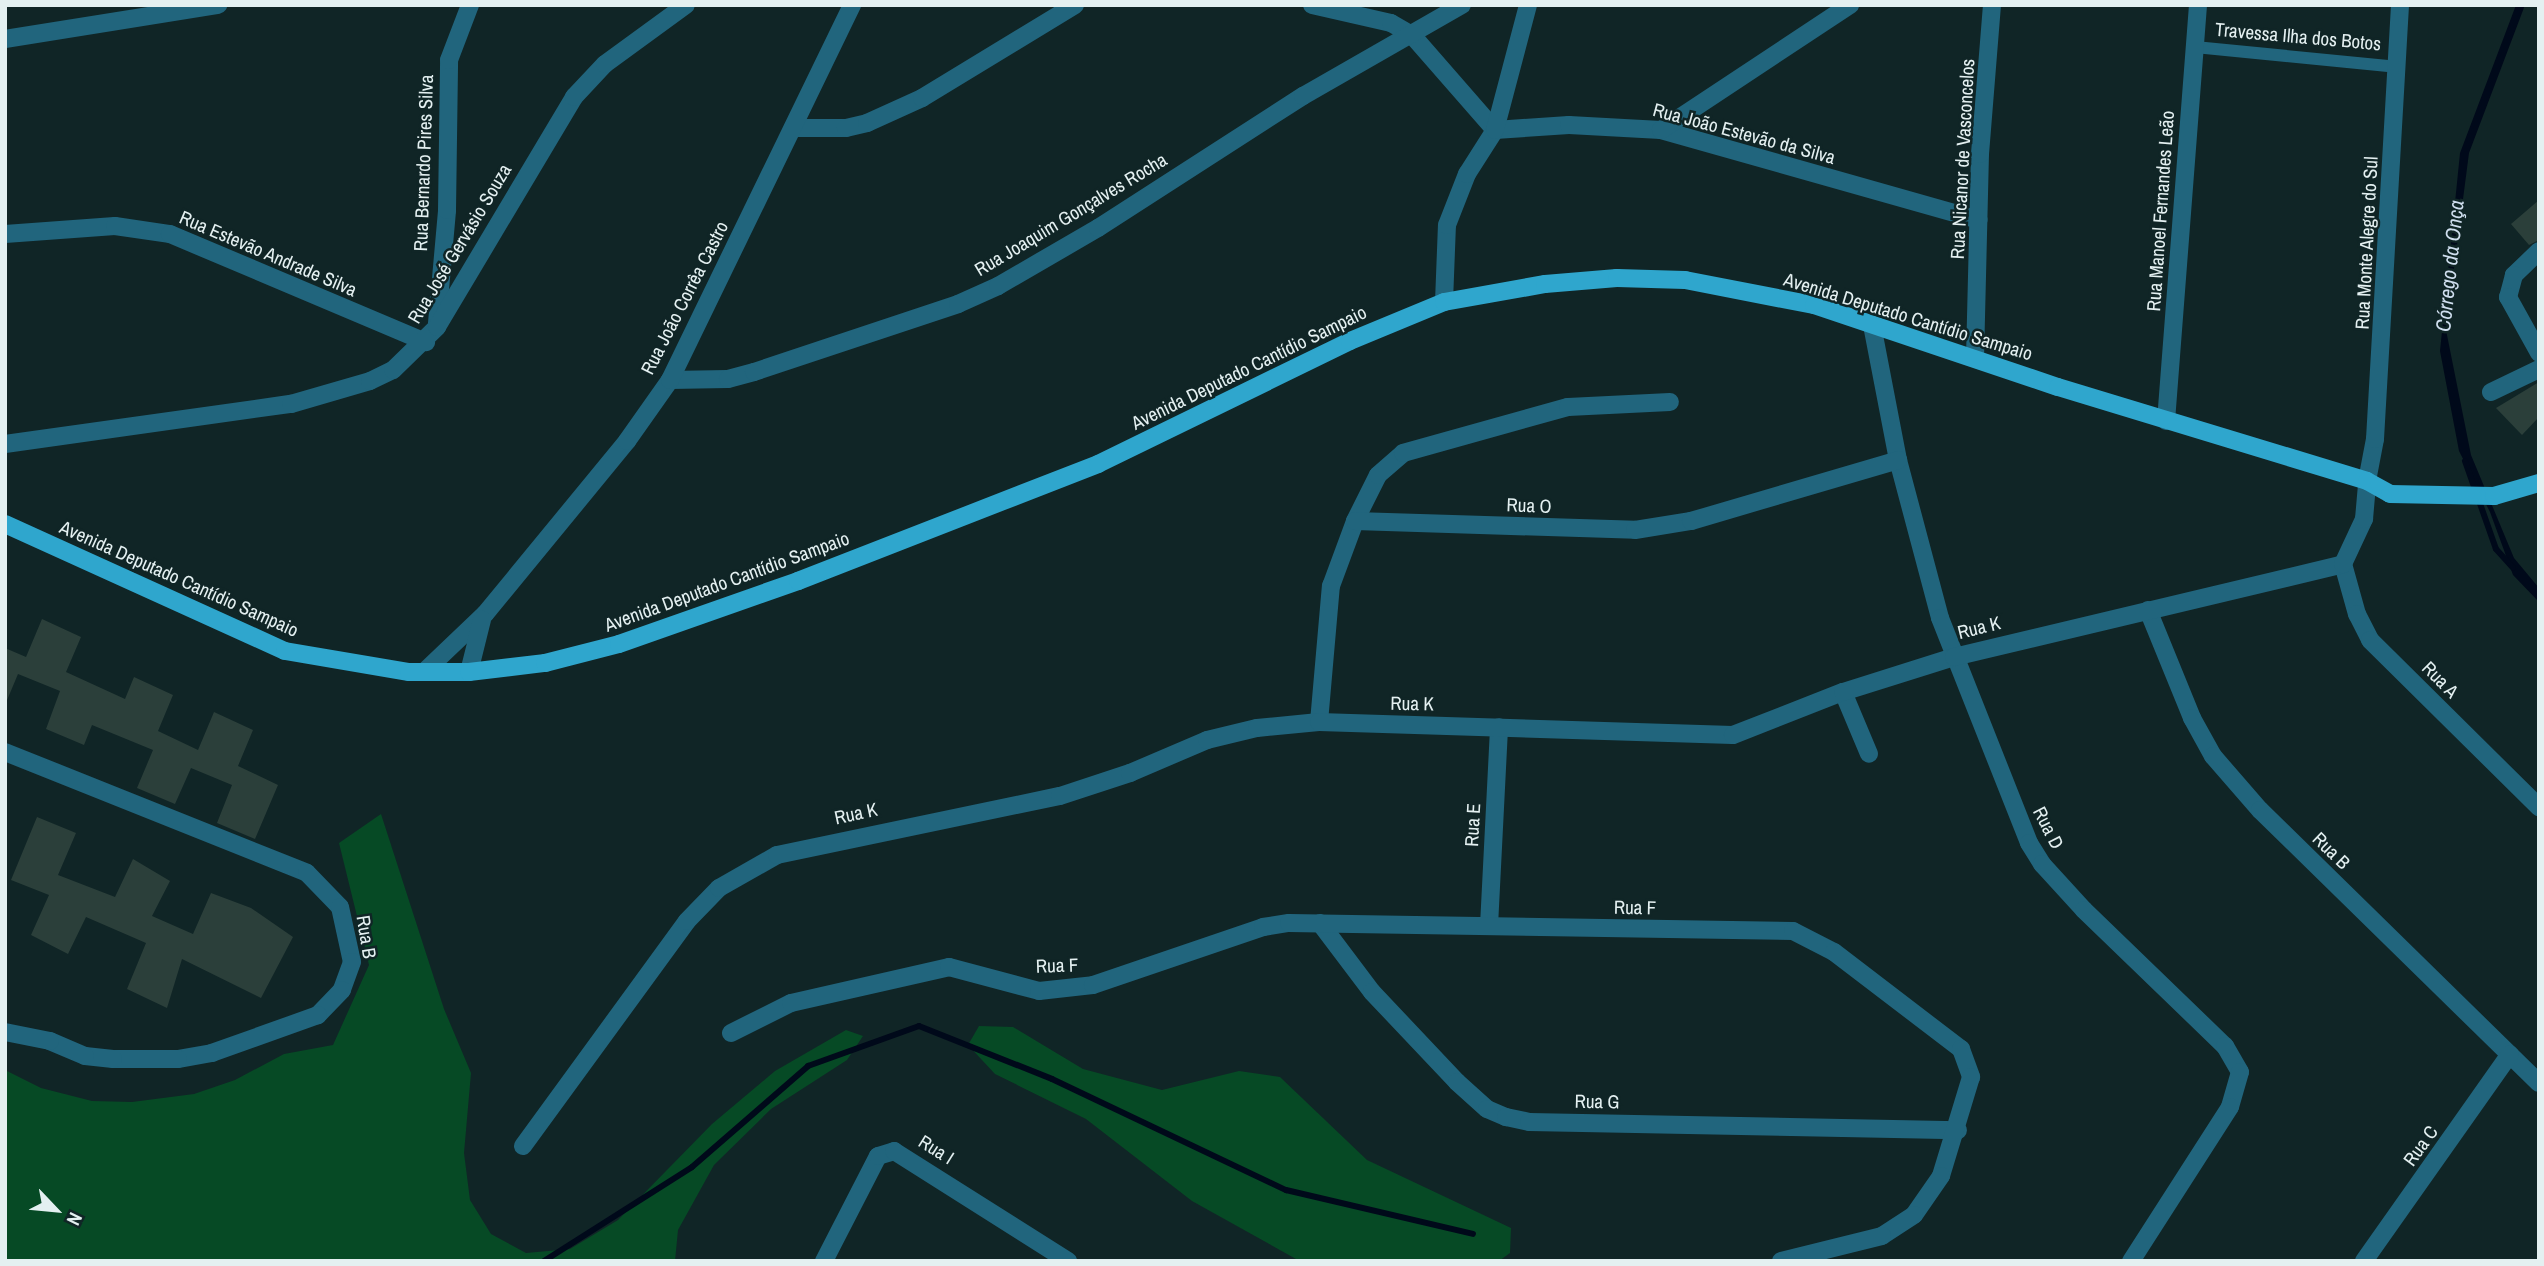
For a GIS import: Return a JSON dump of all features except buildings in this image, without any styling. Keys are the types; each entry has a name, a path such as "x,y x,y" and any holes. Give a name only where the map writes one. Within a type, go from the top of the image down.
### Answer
{"main road":[{"name":"Avenida Deputado Cantídio Sampaio","path":"5,524 285,651 332,662 424,672 469,672 579,656 810,576 1098,464 1350,341 1444,302 1569,282 1685,280 1814,305 2166,421 2367,481 2390,494 2449,498 2494,496 2539,482"}],"street":[{"path":"5,39 218,5"},
{"name":"Rua Bernardo Pires Silva","path":"437,327 447,210 449,60 470,5"},
{"name":"Rua José Gervásio Souza","path":"5,444 291,404 370,381 393,370 426,342 437,327 574,97 605,64 687,5"},
{"name":"Rua João Corrêa Castro","path":"424,672 485,614 627,441 670,380 852,5"},
{"path":"793,128 846,128 867,123 922,98 1075,5"},
{"path":"1311,5 1391,23 1412,35 1495,130"},
{"name":"Rua Joaquim Gonçalves Rocha","path":"670,380 728,379 754,372 958,304 998,286 1098,228 1303,96 1462,5"},
{"path":"1444,302 1447,225 1467,174 1495,130 1528,5"},
{"path":"1661,130 1850,5"},
{"name":"Rua Nicanor de Vasconcelos","path":"1975,358 1978,220 1992,5"},
{"name":"Rua Manoel Fernandes Leão","path":"2166,421 2198,5"},
{"name":"Rua Monte Alegre do Sul","path":"2367,481 2376,426 2400,5"},
{"name":"Rua João Estevão da Silva","path":"1495,130 1569,125 1661,130 1978,220"},
{"name":"Rua Estevão Andrade Silva","path":"5,234 105,226 170,234 426,342"},
{"path":"2539,251 2514,275 2508,298 2539,353"},
{"name":"Rua D","path":"1871,325 1898,460 1954,657 2012,803 2042,864 2225,1046 2240,1072 2230,1107 2131,1261"},
{"path":"2491,392 2539,369"},
{"path":"1319,722 1331,586 1355,521 1378,475 1404,453 1568,407 1670,402"},
{"name":"Rua O","path":"1355,521 1635,530 1691,521 1898,460"},
{"path":"2343,564 2364,519 2367,481"},
{"name":"Rua K","path":"523,1146 687,921 719,888 750,867 818,844 1060,796 1234,732 1319,722 1733,735 1760,728 1843,692 1954,657 2343,564"},
{"name":"Rua A","path":"2343,564 2357,614 2370,640 2539,807"},
{"name":"Rua B","path":"2148,610 2192,718 2213,756 2260,810 2539,1083"},
{"name":"Rua João Corrêa Castro","path":"469,672 485,614"},
{"path":"1843,692 1869,754"},
{"name":"Rua E","path":"1489,926 1499,727"},
{"name":"Rua B","path":"5,752 208,837 307,873 330,892 340,907 352,962 342,990 318,1015 235,1047 178,1059 85,1056 50,1041 5,1032"},
{"name":"Rua F","path":"731,1033 791,1003 961,968 1039,991 1093,985 1263,928 1320,923 1793,931 1815,940 1961,1049 1970,1077 1958,1130 1941,1176 1899,1228 1781,1261"},
{"name":"Rua G","path":"1320,923 1365,984 1457,1082 1487,1109 1506,1117 1529,1122 1958,1130"},
{"name":"Rua C","path":"2364,1261 2510,1054"},
{"name":"Rua I","path":"824,1261 878,1156 894,1151 1068,1261"}],"lane":[{"name":"Travessa Ilha dos Botos","path":"2195,47 2398,67"}],"green space":[{"path":"381,814 444,1009 471,1073 464,1153 470,1200 491,1234 526,1253 570,1249 618,1220 712,1124 775,1071 846,1030 863,1036 847,1060 771,1109 714,1165 678,1230 675,1261 5,1261 5,1070 41,1088 92,1101 132,1102 194,1094 235,1080 284,1054 333,1045 369,965 339,843"},
{"path":"979,1026 1013,1027 1083,1069 1162,1090 1239,1071 1280,1077 1367,1160 1511,1228 1510,1253 1499,1261 1296,1259 1192,1201 1086,1119 995,1074 968,1045"}],"water":[{"path":"2516,5 2525,5 2469,153 2446,330 2471,455 2514,558 2539,588 2539,602 2513,575 2490,512 2459,451 2440,351 2460,153"}],"waterway":[{"name":"Córrego da Onça","path":"2465,461 2496,549 2513,568"},
{"path":"544,1261 692,1167 808,1066 919,1026 1052,1079 1286,1190 1473,1234"}]}
